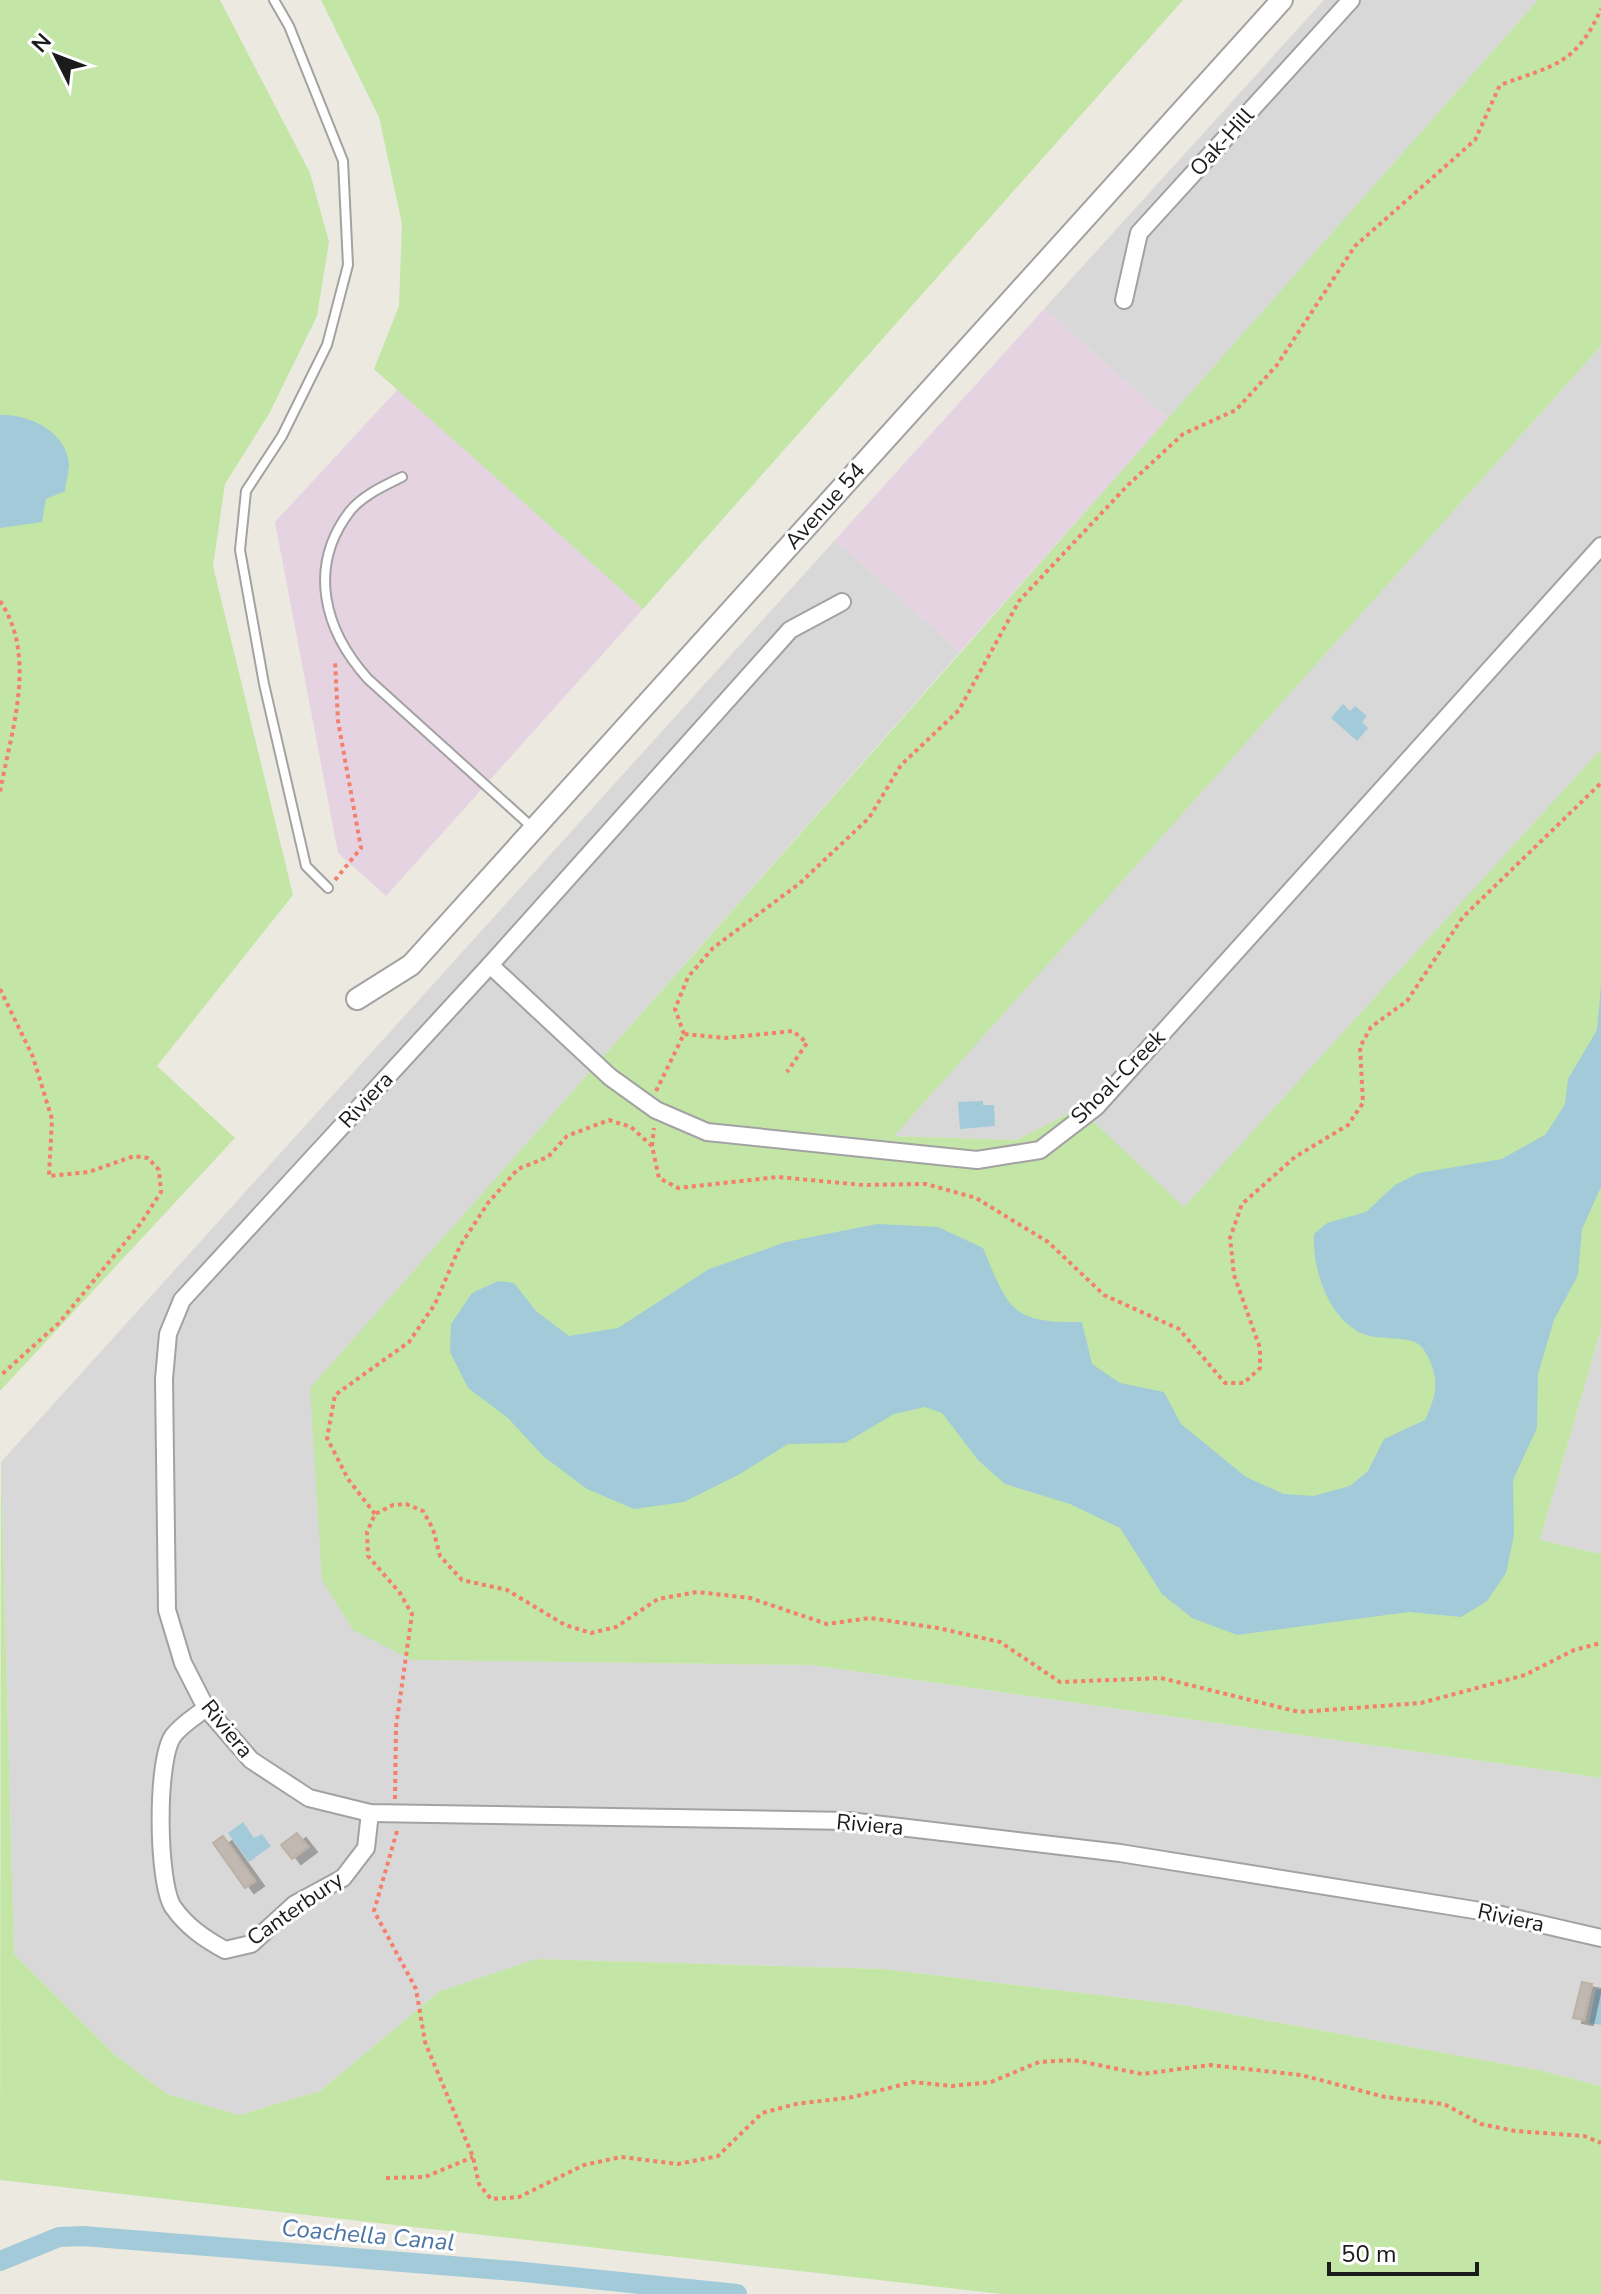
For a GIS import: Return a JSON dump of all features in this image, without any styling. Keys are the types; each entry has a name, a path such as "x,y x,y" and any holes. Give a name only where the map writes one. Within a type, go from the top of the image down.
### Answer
{"street":[{"name":"Avenue 54","path":"357,999 411,965 1282,0"},
{"name":"Oak-Hill","path":"1124,300 1139,233 1351,0"},
{"name":"Shoal-Creek","path":"490,965 610,1077 656,1110 707,1132 977,1160 1040,1150 1096,1107 1601,546"},
{"name":"Riviera","path":"842,602 790,630 490,965 182,1300 168,1334 164,1379 167,1610 183,1663 206,1708 251,1760 309,1798 370,1813 849,1821 1120,1853 1493,1913 1601,1936"},
{"name":"Canterbury","path":"206,1708 172,1737 164,1764 161,1870 171,1905 197,1935 225,1950 251,1944 295,1904 343,1878 366,1848 370,1813"}],"lane":[{"path":"274,0 289,26 343,161 348,265 327,345 282,436 246,491 240,550 264,684 306,866 328,888"},
{"path":"402,477 372,493 351,510 328,552 326,600 334,633 368,679 534,829"}],"path":[{"path":"1601,9 1589,37 1568,60 1500,85 1475,140 1355,246 1277,365 1236,410 1183,434 1128,485 1019,601 959,710 901,765 869,818 800,883 713,948 688,977 675,1009 684,1034 656,1085 652,1146 659,1178 678,1188 778,1177 863,1185 926,1184 976,1198 1048,1242 1104,1295 1179,1329 1225,1383 1244,1383 1260,1368 1260,1348 1234,1275 1230,1238 1242,1204 1295,1157 1348,1125 1363,1103 1360,1047 1371,1027 1407,1001 1463,917 1601,783"},
{"path":"0,601 14,628 20,657 19,689 0,792"},
{"path":"328,888 361,848 338,721 334,633"},
{"path":"0,989 33,1057 52,1119 49,1176 89,1172 134,1156 148,1158 159,1170 161,1192 141,1223 59,1323 0,1376"},
{"path":"684,1034 725,1038 793,1031 807,1043 787,1072"},
{"path":"375,1514 348,1479 327,1438 335,1395 409,1342 435,1304 460,1246 488,1203 518,1169 548,1157 567,1136 609,1120 631,1127 652,1146"},
{"path":"1601,1643 1574,1650 1525,1675 1421,1703 1299,1712 1161,1678 1060,1682 1000,1642 938,1628 870,1618 827,1624 750,1598 697,1592 658,1599 616,1627 591,1633 565,1625 507,1590 462,1580 440,1556 433,1529 423,1511 406,1504 393,1505 375,1514 367,1532 368,1556 400,1593 412,1614 396,1727 397,1839 374,1911 416,1989 425,2042 473,2157 479,2184 491,2199 519,2197 584,2165 621,2157 678,2164 718,2156 762,2113 796,2104 853,2097 913,2082 952,2086 991,2082 1039,2062 1074,2060 1142,2074 1210,2065 1301,2075 1385,2097 1444,2104 1481,2124 1515,2131 1584,2136 1601,2143"},
{"path":"386,2178 425,2177 473,2157"}],"shaded area":[{"path":"1324,0 1538,0 1168,419 1044,309"},
{"path":"1044,309 1168,419 960,652 835,540"},
{"path":"1601,346 1601,749 1184,1208 1079,1108 1017,1140 893,1136"},
{"path":"398,389 643,609 386,896 338,853 275,522"},
{"path":"835,540 960,652 311,1388 412,1660 811,1665 1601,1778 1601,2086 1543,2071 1182,2005 884,1969 537,1959 440,1991 320,2091 239,2115 167,2094 114,2054 14,1954 1,1462"},
{"path":"1601,1329 1601,1554 1540,1540"}],"green space":[{"path":"0,0 220,0 310,173 329,242 317,316 269,414 225,484 213,566 293,895 157,1066 235,1138 0,1391"},
{"path":"321,0 1183,0 643,609 374,369 399,306 402,224 379,117"},
{"path":"1538,0 1601,0 1601,346 894,1136 1017,1140 1079,1108 1184,1207 1601,749 1601,1329 1540,1540 1601,1554 1601,1778 811,1665 412,1660 353,1630 322,1580 310,1388"},
{"path":"1,1462 14,1954 114,2054 167,2094 239,2115 320,2091 440,1991 536,1959 884,1969 1182,2005 1543,2071 1601,2086 1601,2294 1002,2294 0,2180"}],"water":[{"path":"0,415 34,421 53,434 66,452 69,464 65,491 46,499 42,522 0,528"},
{"path":"1343,704 1350,711 1355,706 1367,716 1362,722 1368,728 1357,741 1331,718"},
{"path":"1601,985 1601,1187 1582,1229 1578,1275 1554,1320 1538,1374 1537,1428 1513,1480 1514,1535 1506,1573 1487,1601 1461,1617 1409,1612 1237,1635 1192,1618 1162,1594 1120,1528 1070,1504 1005,1484 978,1460 942,1413 925,1407 894,1414 845,1443 788,1444 738,1475 684,1502 634,1509 587,1489 543,1456 508,1418 468,1388 450,1352 451,1324 472,1293 498,1281 514,1283 536,1311 569,1336 618,1328 709,1269 786,1242 877,1224 938,1227 983,1248 999,1286 1016,1309 1040,1320 1082,1322 1092,1364 1120,1383 1164,1392 1181,1424 1246,1477 1284,1494 1313,1496 1350,1486 1368,1471 1384,1439 1425,1420 1434,1396 1435,1381 1428,1357 1419,1345 1364,1334 1337,1313 1319,1275 1314,1234 1327,1223 1366,1212 1395,1185 1419,1173 1502,1159 1546,1134 1565,1104 1568,1079 1597,1030"},
{"path":"983,1101 983,1105 994,1105 995,1126 960,1129 958,1102"},
{"path":"243,1822 254,1838 262,1834 271,1846 249,1862 228,1833"},
{"path":"1596,1989 1601,1990 1601,2025 1589,2023"}],"building":[{"path":"297,1833 308,1847 292,1859 281,1845"},
{"path":"223,1836 255,1881 245,1888 213,1843"},
{"path":"1582,1982 1592,1984 1584,2020 1573,2018"}],"waterway":[{"name":"Coachella Canal","path":"0,2261 59,2237 83,2236 514,2271 737,2294"}]}
